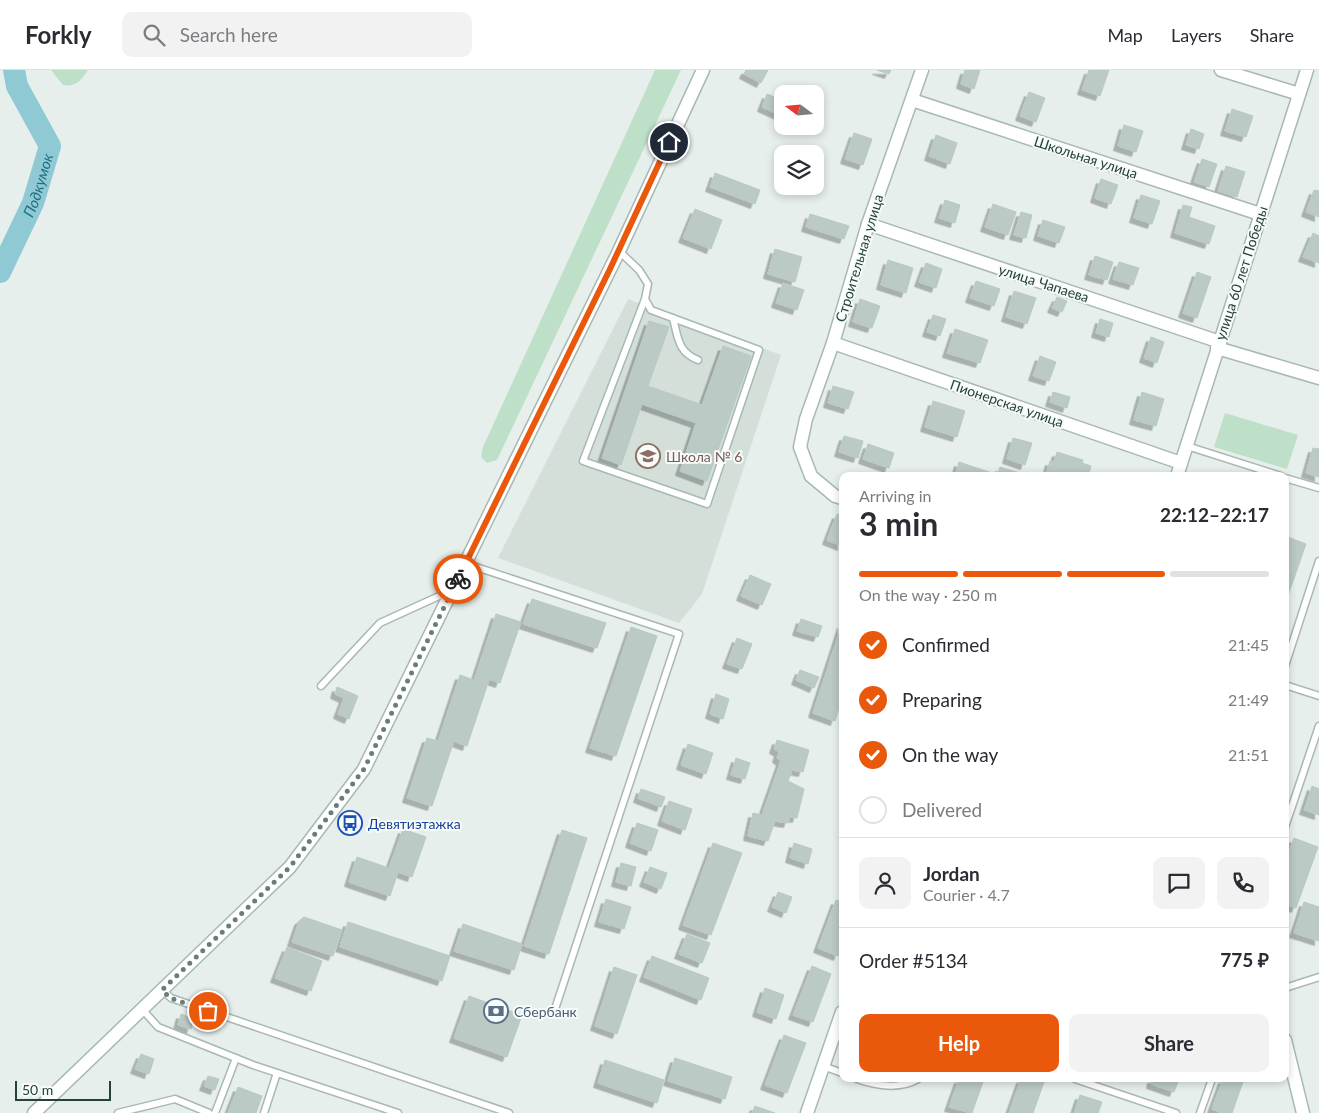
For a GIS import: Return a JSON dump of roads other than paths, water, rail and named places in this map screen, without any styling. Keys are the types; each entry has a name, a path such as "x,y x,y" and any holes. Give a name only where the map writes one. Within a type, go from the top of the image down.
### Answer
{"street":[{"path":"34,1113 290,867 364,769 451,590 467,564 619,251 703,70"},
{"name":"Строительная улица","path":"839,497 811,476 800,447 806,419 833,343 868,224 922,70"},
{"path":"1221,70 1300,94"},
{"name":"улица 60 лет Победы","path":"1178,472 1307,70"},
{"name":"Школьная улица","path":"912,100 1260,214"},
{"name":"улица Чапаева","path":"868,224 1319,378"},
{"name":"Пионерская улица","path":"833,343 1181,463"},
{"path":"807,1113 839,1021"},
{"path":"1289,1056 1303,1113"}],"lane":[{"path":"619,251 639,270 648,284 645,299 583,461 707,504 759,350 651,310 645,299"},
{"path":"673,318 680,346 687,356 698,360"},
{"path":"1187,446 1266,472"},
{"path":"1289,479 1319,488"},
{"path":"1289,654 1319,562"},
{"path":"467,564 679,634 556,1006"},
{"path":"321,686 380,623 451,590"},
{"path":"1289,685 1319,696"},
{"path":"1289,815 1319,726"},
{"path":"1289,987 1319,977"},
{"path":"162,990 170,998 509,1113"},
{"path":"142,1009 158,1027 277,1073 398,1113"},
{"path":"215,1113 236,1058"},
{"path":"823,1066 839,1072"},
{"path":"264,1113 277,1073"},
{"path":"866,1082 874,1085 906,1086 913,1082"},
{"path":"1084,1082 1176,1113"},
{"path":"1200,1113 1211,1082"},
{"path":"118,1113 175,1099 209,1113"}],"waterway":[{"name":"Подкумок","path":"0,272 33,203 50,146 17,86 14,70"}],"place":[{"name":"Школа № 6","path":"648,456"},
{"name":"Девятиэтажка","path":"350,823"},
{"name":"Сбербанк","path":"496,1011"}]}
